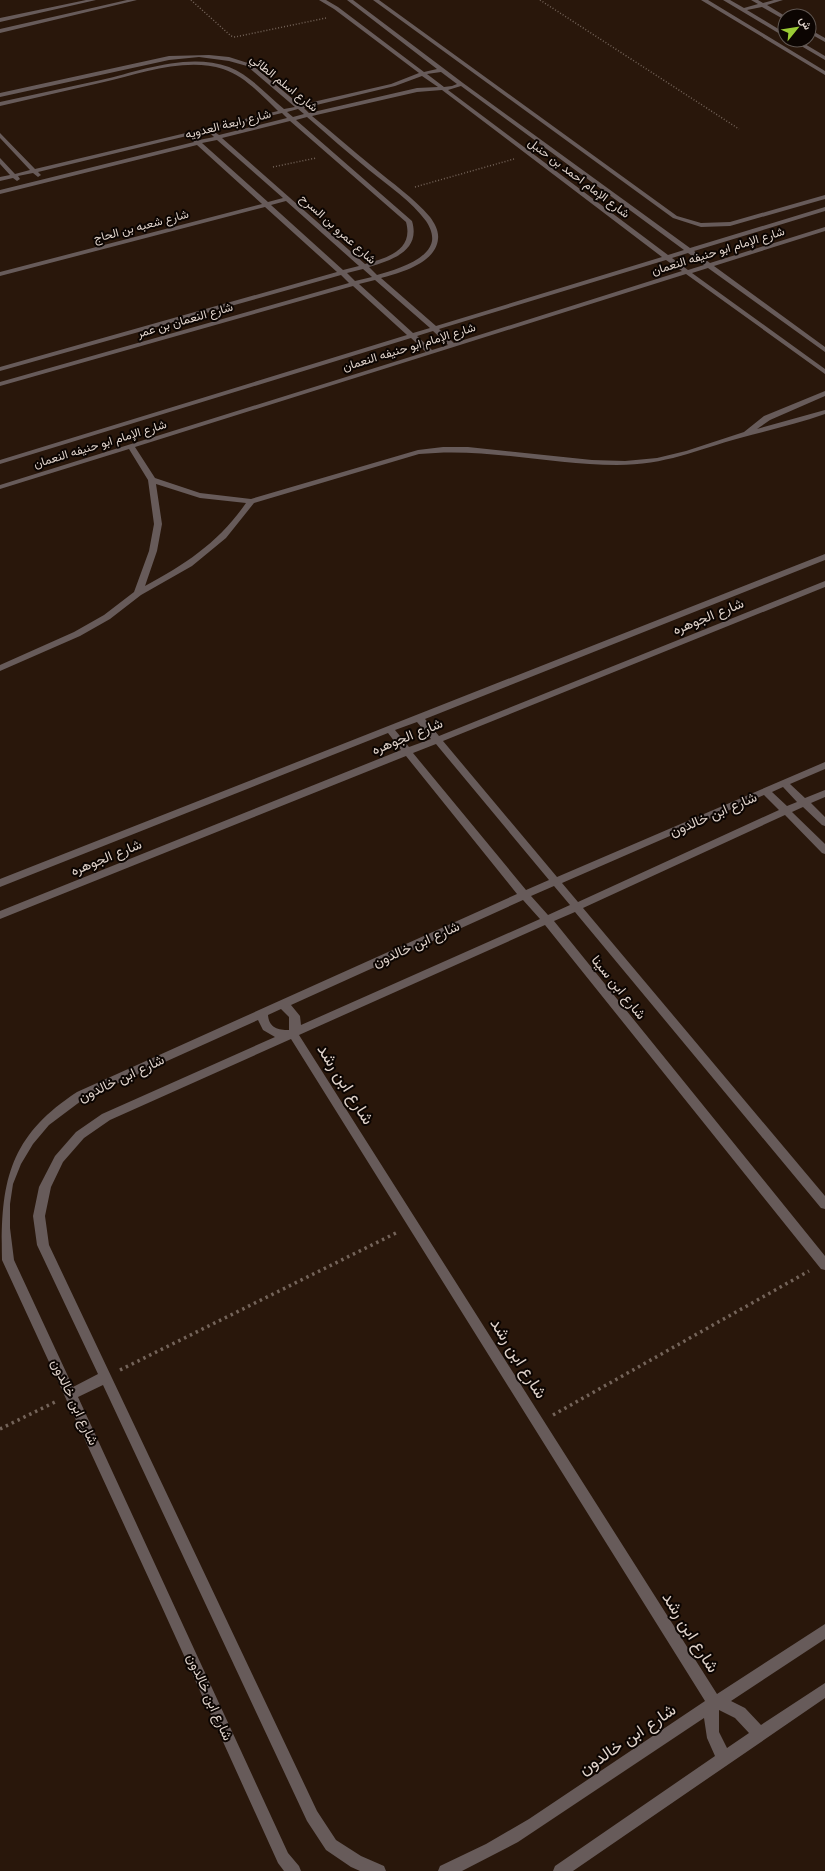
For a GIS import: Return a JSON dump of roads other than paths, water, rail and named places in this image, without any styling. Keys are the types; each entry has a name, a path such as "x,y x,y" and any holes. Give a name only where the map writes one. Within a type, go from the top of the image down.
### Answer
{"street":[{"path":"0,20 93,0"},
{"path":"0,31 134,0"},
{"name":"شارع الإمام احمد بن حنبل","path":"322,0 344,14 668,258 825,372"},
{"name":"شارع الإمام احمد بن حنبل","path":"350,0 461,84 825,350"},
{"path":"376,0 674,217 701,225 730,224 825,197"},
{"path":"704,0 824,72"},
{"path":"728,0 777,30"},
{"path":"754,0 777,13"},
{"path":"743,10 780,0"},
{"path":"808,48 825,58"},
{"name":"شارع اسلم الطائي","path":"0,95 169,58 191,55 212,55 233,59 249,65 398,191 426,217 433,226 435,236 433,245 427,254 417,263 402,270 376,278"},
{"name":"شارع اسلم الطائي","path":"0,104 168,66 190,63 212,64 231,69 243,77 409,220 413,231 410,242 399,253 364,267"},
{"name":"شارع رابعة العدويه","path":"0,180 402,83 422,74 443,70"},
{"name":"شارع رابعة العدويه","path":"0,192 308,115 417,90 453,88 461,84"},
{"name":"شارع عمرو بن السرح","path":"208,129 452,345"},
{"path":"0,134 43,181"},
{"path":"188,134 430,352"},
{"path":"0,160 23,186"},
{"name":"شارع شعبه بن الحاج","path":"0,274 287,199"},
{"name":"شارع الإمام ابو حنيفه النعمان","path":"0,462 825,209"},
{"name":"شارع الإمام ابو حنيفه النعمان","path":"0,487 825,230"},
{"name":"شارع النعمان بن عمر","path":"0,369 364,267"},
{"name":"شارع النعمان بن عمر","path":"0,384 376,278"},
{"path":"746,434 767,418 825,393"},
{"path":"152,480 173,489 197,496 223,500 251,501 418,452 435,450 466,449 616,464 648,462 678,456 746,434 825,412"},
{"path":"131,446 152,480 158,524 153,551 138,593"},
{"path":"0,668 77,634 107,617 138,593 176,573 208,551 232,527 251,501"},
{"name":"شارع الجوهره","path":"0,883 825,557"},
{"name":"شارع الجوهره","path":"0,914 825,584"},
{"name":"شارع ابن سينا","path":"419,718 825,1204"},
{"name":"شارع ابن سينا","path":"389,729 524,895 547,920 824,1264"},
{"name":"شارع ابن خالدون","path":"294,1871 283,1858 71,1394 8,1260 4,1227 4,1196 14,1166 30,1138 53,1114 81,1095 524,895 825,765"},
{"path":"784,783 825,823"},
{"path":"766,791 825,850"},
{"name":"شارع ابن خالدون","path":"379,1871 356,1862 331,1845 312,1816 43,1245 39,1216 45,1187 59,1159 80,1135 106,1117 547,920 825,793"},
{"path":"263,1013 262,1020 270,1031 280,1034 293,1034 296,1027 294,1013 281,1004"},
{"name":"شارع ابن رشد","path":"293,1034 714,1702"},
{"path":"71,1394 105,1377"},
{"name":"شارع ابن خالدون","path":"444,1871 465,1863 505,1843 714,1702 825,1631"},
{"path":"560,1871 825,1690"},
{"path":"725,1758 712,1736 710,1713 714,1702 728,1705 740,1712 751,1722 759,1735"}]}
